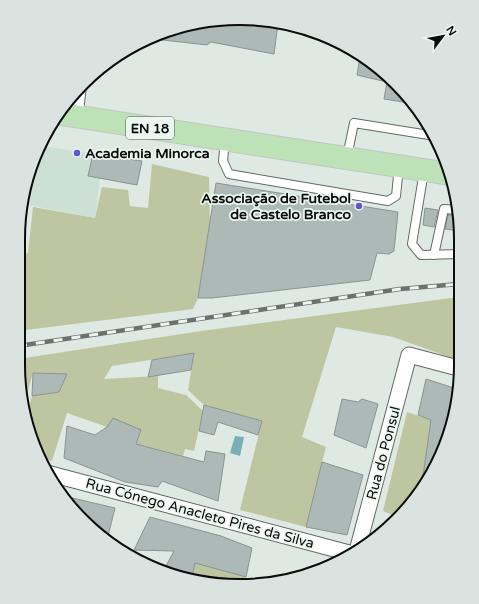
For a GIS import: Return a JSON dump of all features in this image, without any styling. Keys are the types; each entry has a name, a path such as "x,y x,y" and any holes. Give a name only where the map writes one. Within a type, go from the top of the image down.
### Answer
{"main road":[{"name":"EN 18","path":"68,115 444,173"}],"street":[{"path":"68,115 72,106"},
{"name":"Rua do Ponsul","path":"359,543 409,355 454,367"},
{"name":"Rua Cónego Anacleto Pires da Silva","path":"55,475 344,552"}],"lane":[{"path":"347,158 354,123 426,135"},
{"path":"225,139 223,161 229,174 388,201 396,196 399,166"},
{"path":"424,170 412,244 422,255 454,254"},
{"path":"434,255 444,209 452,210"}],"shaded area":[{"path":"46,147 93,154 88,175 100,178 95,218 28,205 36,171"}],"green space":[{"path":"152,164 209,177 210,227 198,298 193,309 25,330 25,254 28,253 33,207 95,218 102,187 128,190 130,206 148,208"},
{"path":"454,298 454,359 393,337 336,327 302,437 326,447 306,527 240,510 262,421 204,405 188,390 194,353 112,366 104,379 158,376 158,388 186,395 203,411 194,451 185,449 183,456 144,446 130,483 122,481 141,431 113,418 107,427 67,413 52,461 47,459 36,433 29,407 32,396 59,392 66,374 33,373 27,393 25,379 25,358 201,331"},
{"path":"407,412 443,424 438,447 418,484 392,515 383,511"},
{"path":"202,531 220,536 210,567 246,577 246,579 225,579 192,574"}],"water":[{"path":"235,436 244,437 240,456 230,453"}],"building":[{"path":"225,25 254,25 277,28 274,54 211,42 207,45 161,40 184,32"},
{"path":"359,61 384,81 357,75"},
{"path":"387,84 405,102 384,99"},
{"path":"93,154 142,161 137,185 88,176"},
{"path":"216,183 398,212 394,251 389,254 377,253 370,280 212,298 198,298"},
{"path":"425,208 438,210 434,227 423,225"},
{"path":"448,215 452,215 454,230 445,229"},
{"path":"194,353 191,370 148,377 152,360"},
{"path":"33,373 67,374 59,392 32,396"},
{"path":"426,379 453,388 450,406 443,433 438,447 423,475 431,420 418,415"},
{"path":"342,399 358,402 362,399 378,404 366,448 334,435"},
{"path":"204,405 262,421 258,435 218,422 214,435 199,431"},
{"path":"113,418 141,430 136,444 204,462 206,451 225,454 218,501 162,481 158,487 125,482 64,458 67,426 95,435 107,427"},
{"path":"322,462 363,475 347,535 306,527"},
{"path":"71,498 115,508 108,534 98,526"},
{"path":"150,517 221,536 252,548 246,577 195,563 193,574 184,572 166,566 174,551 134,550"}],"railway":[{"path":"25,345 400,289 454,284"}],"place":[{"name":"Academia Minorca","path":"77,153"},
{"name":"Associação de Futebol de Castelo Branco","path":"359,206"}]}
